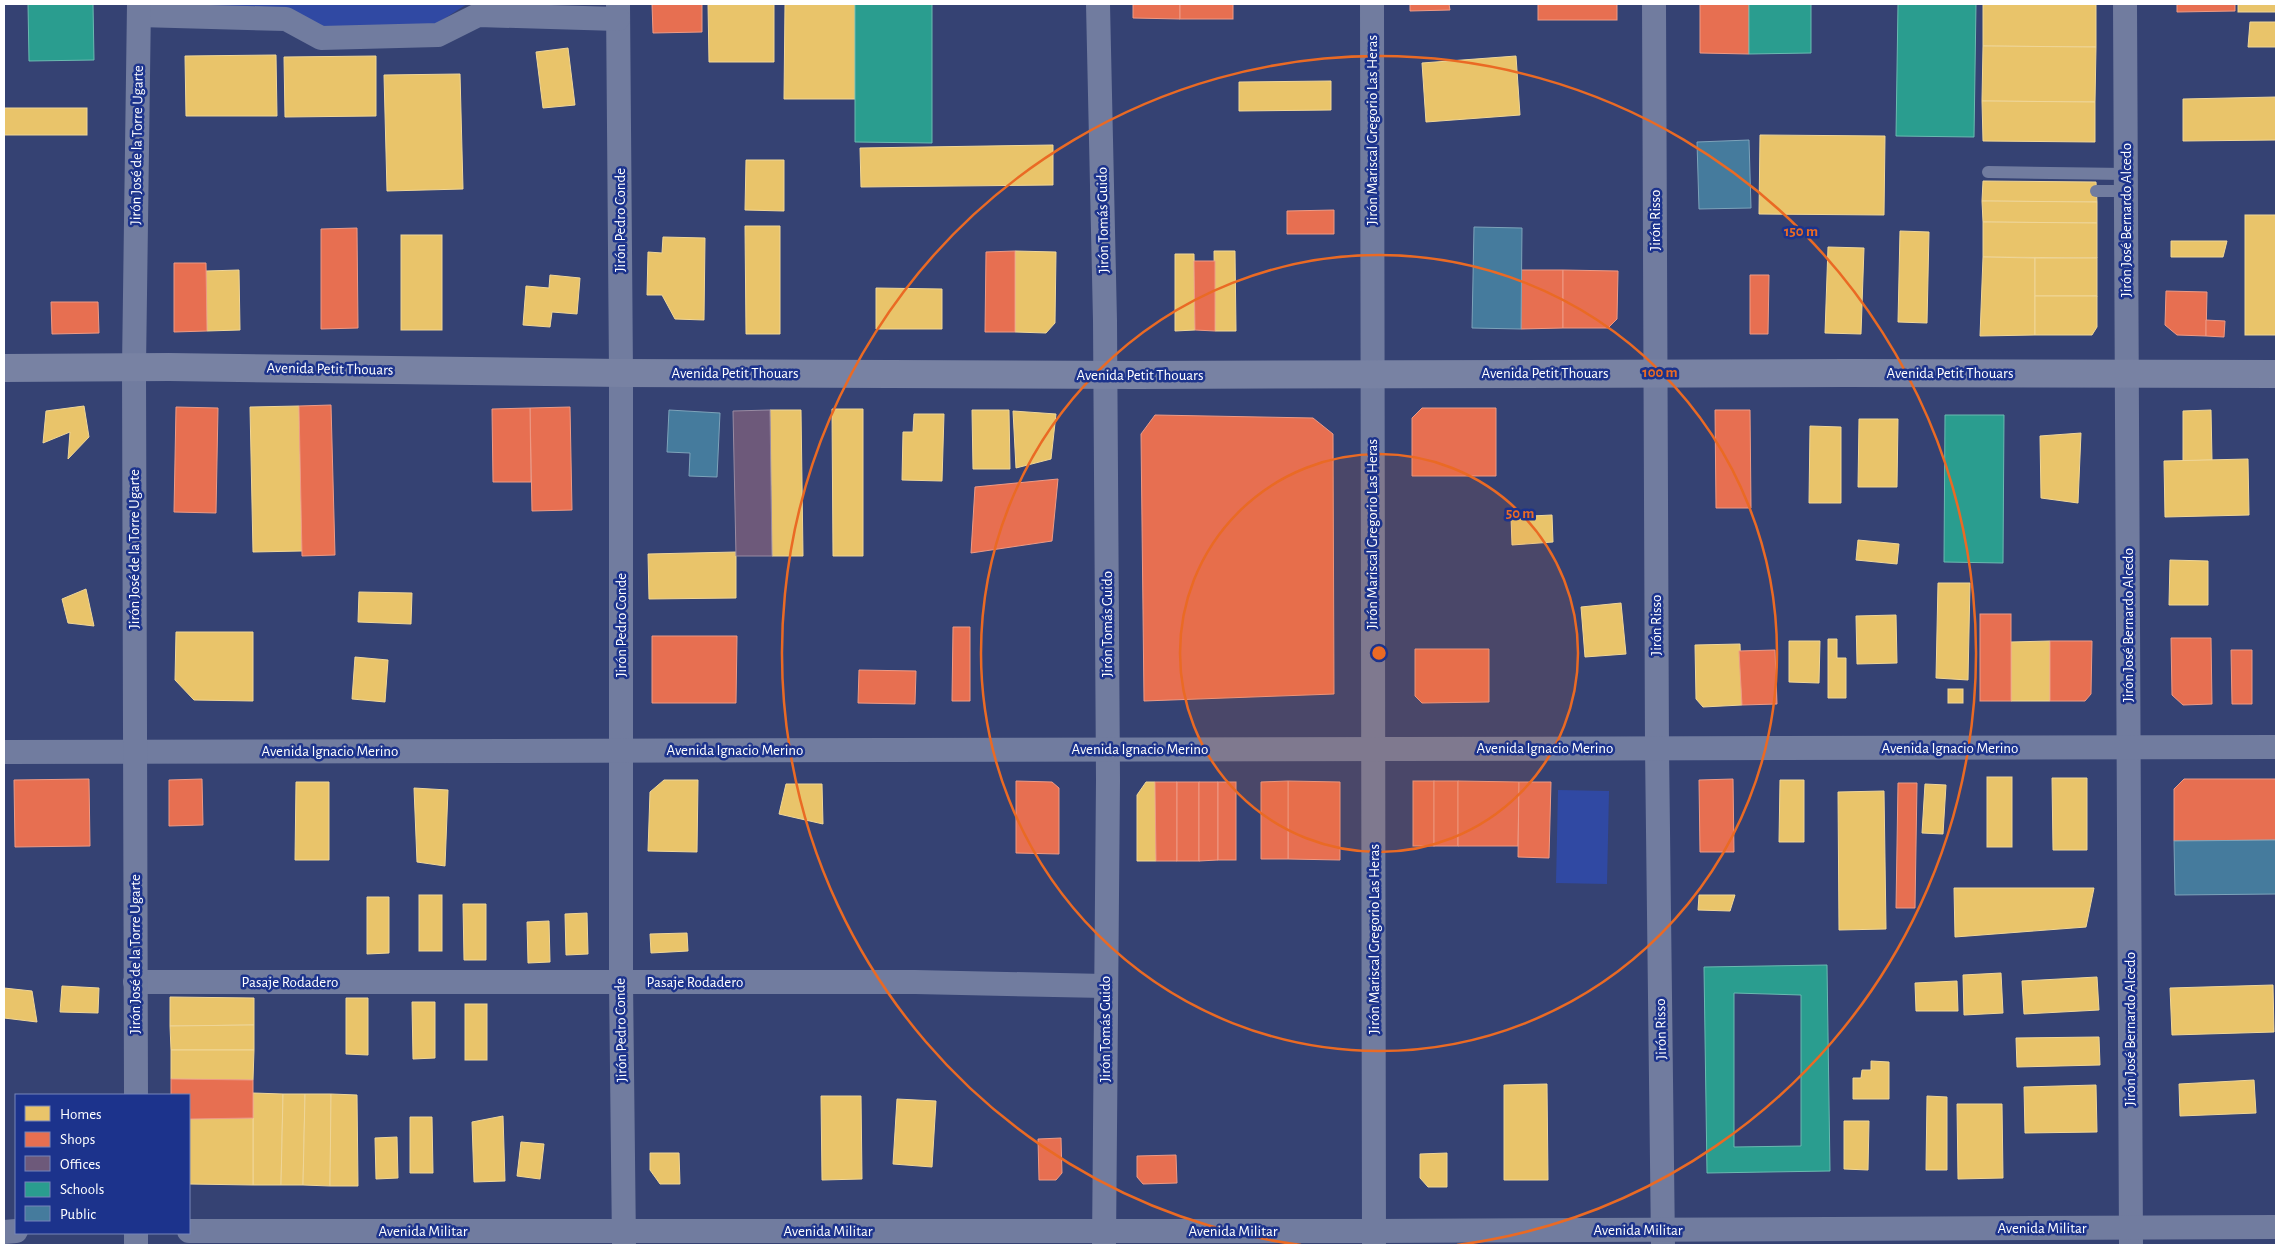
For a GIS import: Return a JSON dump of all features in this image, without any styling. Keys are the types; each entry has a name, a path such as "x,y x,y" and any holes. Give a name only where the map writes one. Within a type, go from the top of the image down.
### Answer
{"main road":[{"name":"Avenida Petit Thouars","path":"4,368 1106,375 1655,373 2276,374"}],"street":[{"name":"Jirón Tomás Guido","path":"1098,4 1106,375 1107,749 1104,1238"},
{"name":"Jirón Mariscal Gregorio Las Heras","path":"1372,4 1374,1238"},
{"name":"Jirón Risso","path":"1654,4 1657,748 1663,1238"},
{"name":"Jirón José Bernardo Alcedo","path":"2125,4 2131,1237"},
{"path":"139,10 286,19 321,38 438,34 478,15 618,11"},
{"name":"Jirón José de la Torre Ugarte","path":"136,1094 134,368 139,10"},
{"name":"Jirón Pedro Conde","path":"618,11 621,373 621,982 624,1238"},
{"name":"Avenida Ignacio Merino","path":"4,752 2276,747"},
{"name":"Pasaje Rodadero","path":"135,982 915,982 1105,986"},
{"name":"Avenida Militar","path":"190,1231 624,1238 1663,1238 2131,1237 2276,1228"}],"lane":[{"path":"1988,172 2126,183"},
{"path":"2096,191 2126,183"}],"shaded area":[{"path":"162,4 467,4 436,24 327,29"},
{"path":"1558,790 1609,791 1607,884 1556,883"}],"building: Homes":[{"path":"708,4 774,4 774,62 709,62"},
{"path":"785,4 855,4 855,99 784,99"},
{"path":"1983,4 2096,4 2096,47 1983,46"},
{"path":"2238,4 2276,4 2276,12 2238,12"},
{"path":"2250,22 2276,22 2276,47 2248,47"},
{"path":"1983,46 2096,47 2095,102 1982,101"},
{"path":"568,48 575,105 543,108 536,52"},
{"path":"276,55 277,116 186,116 185,56"},
{"path":"376,56 376,116 285,117 284,57"},
{"path":"1516,56 1520,115 1426,122 1422,63"},
{"path":"460,74 463,189 387,191 384,75"},
{"path":"1331,81 1331,110 1239,111 1239,82"},
{"path":"2276,97 2276,140 2183,141 2183,99"},
{"path":"1982,101 2095,102 2095,142 1983,141"},
{"path":"4,108 87,108 87,135 4,135"},
{"path":"1760,135 1885,136 1884,215 1759,214"},
{"path":"1053,145 1053,185 861,187 860,148"},
{"path":"746,160 784,160 784,211 745,210"},
{"path":"1983,181 2096,182 2097,202 1982,201"},
{"path":"1982,201 2097,202 2097,223 1983,222"},
{"path":"2245,215 2276,215 2276,335 2245,335"},
{"path":"1983,222 2097,223 2097,258 1983,257"},
{"path":"745,226 780,226 780,334 746,334"},
{"path":"1900,231 1929,232 1927,323 1898,322"},
{"path":"401,235 442,235 442,330 401,330"},
{"path":"663,237 705,238 704,320 675,319 662,295 647,295 648,252 662,253"},
{"path":"2171,241 2227,241 2223,257 2171,257"},
{"path":"1828,247 1864,248 1861,334 1825,333"},
{"path":"1015,251 1056,252 1055,323 1046,333 1015,332"},
{"path":"1214,251 1235,251 1236,331 1215,331"},
{"path":"1175,254 1194,254 1195,330 1175,331"},
{"path":"1983,257 2035,258 2035,335 1980,336"},
{"path":"2035,258 2097,258 2097,296 2035,296"},
{"path":"239,270 240,330 207,331 206,271"},
{"path":"550,275 580,278 577,314 552,312 550,327 523,325 526,286 549,288"},
{"path":"876,288 942,289 942,329 876,329"},
{"path":"2035,296 2097,296 2097,327 2092,335 2035,335"},
{"path":"84,406 89,437 68,459 70,432 43,443 46,411"},
{"path":"299,406 302,551 253,552 250,407"},
{"path":"832,409 863,409 863,556 833,556"},
{"path":"770,410 801,410 803,556 772,556"},
{"path":"972,410 1009,410 1010,469 973,469"},
{"path":"2211,410 2212,460 2183,461 2183,411"},
{"path":"1013,411 1056,414 1051,459 1016,468"},
{"path":"914,414 944,414 942,481 902,480 903,432 913,432"},
{"path":"1859,419 1898,419 1897,487 1858,487"},
{"path":"1810,426 1841,427 1841,503 1809,503"},
{"path":"2081,433 2078,503 2041,498 2040,436"},
{"path":"2248,459 2249,515 2165,517 2164,461"},
{"path":"1552,515 1553,542 1512,545 1511,517"},
{"path":"1858,540 1899,544 1897,564 1856,560"},
{"path":"736,552 736,598 649,599 648,554"},
{"path":"2170,560 2208,561 2208,605 2169,605"},
{"path":"1938,583 1970,583 1968,680 1936,678"},
{"path":"86,589 94,626 68,623 62,599"},
{"path":"359,592 412,593 411,624 358,622"},
{"path":"1621,603 1626,654 1585,657 1581,607"},
{"path":"1896,615 1897,663 1857,664 1856,616"},
{"path":"176,632 253,632 253,701 194,700 175,680"},
{"path":"1828,639 1837,639 1837,658 1846,658 1846,698 1828,698"},
{"path":"1789,641 1820,641 1819,683 1789,682"},
{"path":"2050,641 2050,701 2011,701 2011,642"},
{"path":"1740,644 1742,705 1703,707 1696,699 1695,645"},
{"path":"355,657 388,660 385,702 352,699"},
{"path":"1948,689 1963,689 1963,703 1948,703"},
{"path":"1987,777 2012,777 2012,847 1987,847"},
{"path":"2052,778 2087,778 2087,850 2053,850"},
{"path":"664,780 698,780 697,852 648,851 650,792"},
{"path":"1780,780 1804,780 1804,842 1779,842"},
{"path":"296,782 329,782 329,860 295,860"},
{"path":"1146,782 1155,782 1156,861 1137,861 1137,795"},
{"path":"786,784 822,784 823,824 779,814"},
{"path":"1925,784 1946,785 1943,834 1922,833"},
{"path":"414,788 448,790 445,866 417,862"},
{"path":"1884,791 1886,929 1839,930 1838,792"},
{"path":"1954,888 2094,888 2086,927 1955,937"},
{"path":"419,895 442,895 442,951 419,951"},
{"path":"1699,895 1735,895 1730,911 1698,910"},
{"path":"367,897 389,897 389,953 367,954"},
{"path":"463,904 486,904 486,960 464,960"},
{"path":"587,913 588,954 566,955 565,914"},
{"path":"549,921 550,962 528,963 527,922"},
{"path":"687,933 688,951 651,953 650,934"},
{"path":"2001,973 2003,1013 1964,1015 1963,975"},
{"path":"2097,977 2099,1010 2024,1014 2022,981"},
{"path":"1957,981 1958,1011 1916,1011 1915,983"},
{"path":"2273,985 2274,1032 2172,1035 2170,988"},
{"path":"62,986 99,988 98,1013 60,1012"},
{"path":"4,988 32,991 37,1022 4,1018"},
{"path":"170,997 254,998 254,1025 170,1026"},
{"path":"346,998 368,998 368,1055 346,1054"},
{"path":"412,1002 435,1002 435,1058 413,1059"},
{"path":"465,1004 487,1004 487,1060 465,1060"},
{"path":"254,1025 254,1050 171,1050 170,1026"},
{"path":"2099,1037 2100,1065 2017,1067 2016,1038"},
{"path":"171,1050 254,1050 253,1080 171,1079"},
{"path":"1871,1061 1889,1062 1889,1099 1853,1099 1853,1078 1861,1078 1862,1070 1871,1070"},
{"path":"2254,1080 2256,1113 2180,1116 2179,1084"},
{"path":"1547,1084 1548,1180 1504,1180 1504,1085"},
{"path":"2096,1085 2097,1132 2025,1133 2024,1087"},
{"path":"253,1093 283,1094 281,1185 253,1185"},
{"path":"283,1094 305,1094 303,1185 281,1185"},
{"path":"305,1094 331,1094 330,1186 303,1185"},
{"path":"331,1094 357,1095 358,1186 330,1186"},
{"path":"821,1096 861,1096 862,1179 822,1180"},
{"path":"1927,1096 1947,1097 1947,1170 1926,1170"},
{"path":"897,1099 936,1101 932,1167 893,1164"},
{"path":"1957,1104 2002,1104 2003,1178 1958,1179"},
{"path":"503,1116 505,1181 474,1182 472,1122"},
{"path":"410,1117 432,1117 433,1173 410,1173"},
{"path":"253,1118 253,1185 190,1184 190,1119"},
{"path":"1844,1121 1869,1121 1868,1170 1844,1169"},
{"path":"397,1137 398,1178 376,1179 375,1138"},
{"path":"521,1142 544,1144 540,1179 517,1176"},
{"path":"650,1153 679,1153 680,1184 660,1184 650,1170"},
{"path":"1447,1153 1447,1187 1428,1187 1420,1178 1420,1154"}],"building: Shops":[{"path":"652,4 702,4 702,32 653,33"},
{"path":"1133,4 1180,4 1180,19 1133,18"},
{"path":"1180,4 1233,4 1233,19 1180,19"},
{"path":"1410,4 1449,4 1450,10 1410,11"},
{"path":"1538,4 1617,4 1617,20 1538,20"},
{"path":"1700,4 1749,4 1749,54 1700,53"},
{"path":"2177,4 2235,4 2235,11 2177,12"},
{"path":"1334,210 1334,234 1287,234 1287,211"},
{"path":"357,228 358,328 321,329 321,229"},
{"path":"1015,251 1015,332 985,332 986,252"},
{"path":"1194,261 1215,261 1215,331 1195,330"},
{"path":"174,263 206,263 207,331 174,332"},
{"path":"1521,270 1563,270 1563,328 1521,329"},
{"path":"1563,270 1618,271 1617,319 1608,328 1563,328"},
{"path":"1750,275 1769,275 1768,334 1750,334"},
{"path":"2166,291 2207,292 2206,336 2177,335 2165,325"},
{"path":"51,302 98,302 99,333 52,334"},
{"path":"2206,320 2225,321 2224,337 2206,336"},
{"path":"331,405 335,555 302,556 299,406"},
{"path":"176,407 218,408 216,513 174,512"},
{"path":"570,407 572,510 532,511 530,408"},
{"path":"530,408 531,482 493,482 492,409"},
{"path":"1422,408 1496,408 1496,476 1412,476 1412,418"},
{"path":"1715,410 1750,410 1751,508 1716,508"},
{"path":"1155,415 1313,418 1333,434 1334,694 1144,701 1141,434"},
{"path":"1058,479 1052,541 971,553 975,487"},
{"path":"1980,614 2011,614 2011,701 1980,701"},
{"path":"953,627 970,627 970,701 952,701"},
{"path":"652,636 737,636 736,703 652,703"},
{"path":"2171,638 2211,638 2212,704 2183,705 2172,695"},
{"path":"2050,641 2092,641 2091,694 2085,701 2050,701"},
{"path":"1415,649 1489,649 1489,702 1422,703 1415,696"},
{"path":"1775,650 1777,704 1742,705 1739,651"},
{"path":"2231,650 2252,650 2252,704 2232,704"},
{"path":"859,670 916,671 915,704 858,703"},
{"path":"89,779 90,846 15,847 14,780"},
{"path":"202,779 203,825 169,826 169,780"},
{"path":"1733,779 1734,852 1700,852 1699,780"},
{"path":"2184,779 2276,779 2276,840 2174,841 2174,789"},
{"path":"1016,781 1052,782 1059,788 1059,854 1016,853"},
{"path":"1288,781 1340,782 1340,860 1288,859"},
{"path":"1288,781 1288,859 1261,859 1261,782"},
{"path":"1413,781 1434,781 1434,846 1413,846"},
{"path":"1434,781 1458,781 1458,846 1434,846"},
{"path":"1458,781 1519,782 1518,846 1458,846"},
{"path":"1155,782 1177,782 1177,861 1156,861"},
{"path":"1177,782 1199,782 1199,861 1177,861"},
{"path":"1199,782 1218,782 1218,860 1199,861"},
{"path":"1218,782 1236,782 1236,860 1218,860"},
{"path":"1519,782 1551,782 1549,858 1518,857"},
{"path":"1898,783 1917,783 1915,908 1896,908"},
{"path":"171,1079 253,1080 253,1118 190,1119 190,1094 171,1094"},
{"path":"1061,1138 1062,1173 1056,1180 1039,1180 1038,1139"},
{"path":"1176,1155 1177,1183 1143,1184 1137,1177 1137,1156"}],"building: Offices":[{"path":"770,410 772,556 736,556 733,411"}],"building: Schools":[{"path":"28,4 93,4 94,60 29,61"},
{"path":"855,4 932,4 932,143 855,142"},
{"path":"1749,4 1811,4 1811,53 1749,54"},
{"path":"1898,4 1976,4 1974,137 1896,136"},
{"path":"1945,415 2004,415 2003,563 1944,562"},
{"path":"1827,965 1830,1171 1707,1173 1704,967","holes":["1734,993 1801,995 1801,1146 1734,1147"]}],"building: Public":[{"path":"1749,140 1751,208 1699,209 1697,142"},
{"path":"1474,227 1522,228 1521,329 1472,328"},
{"path":"669,410 720,413 717,477 689,476 690,453 667,452"},
{"path":"2276,840 2276,894 2175,895 2174,841"}]}
